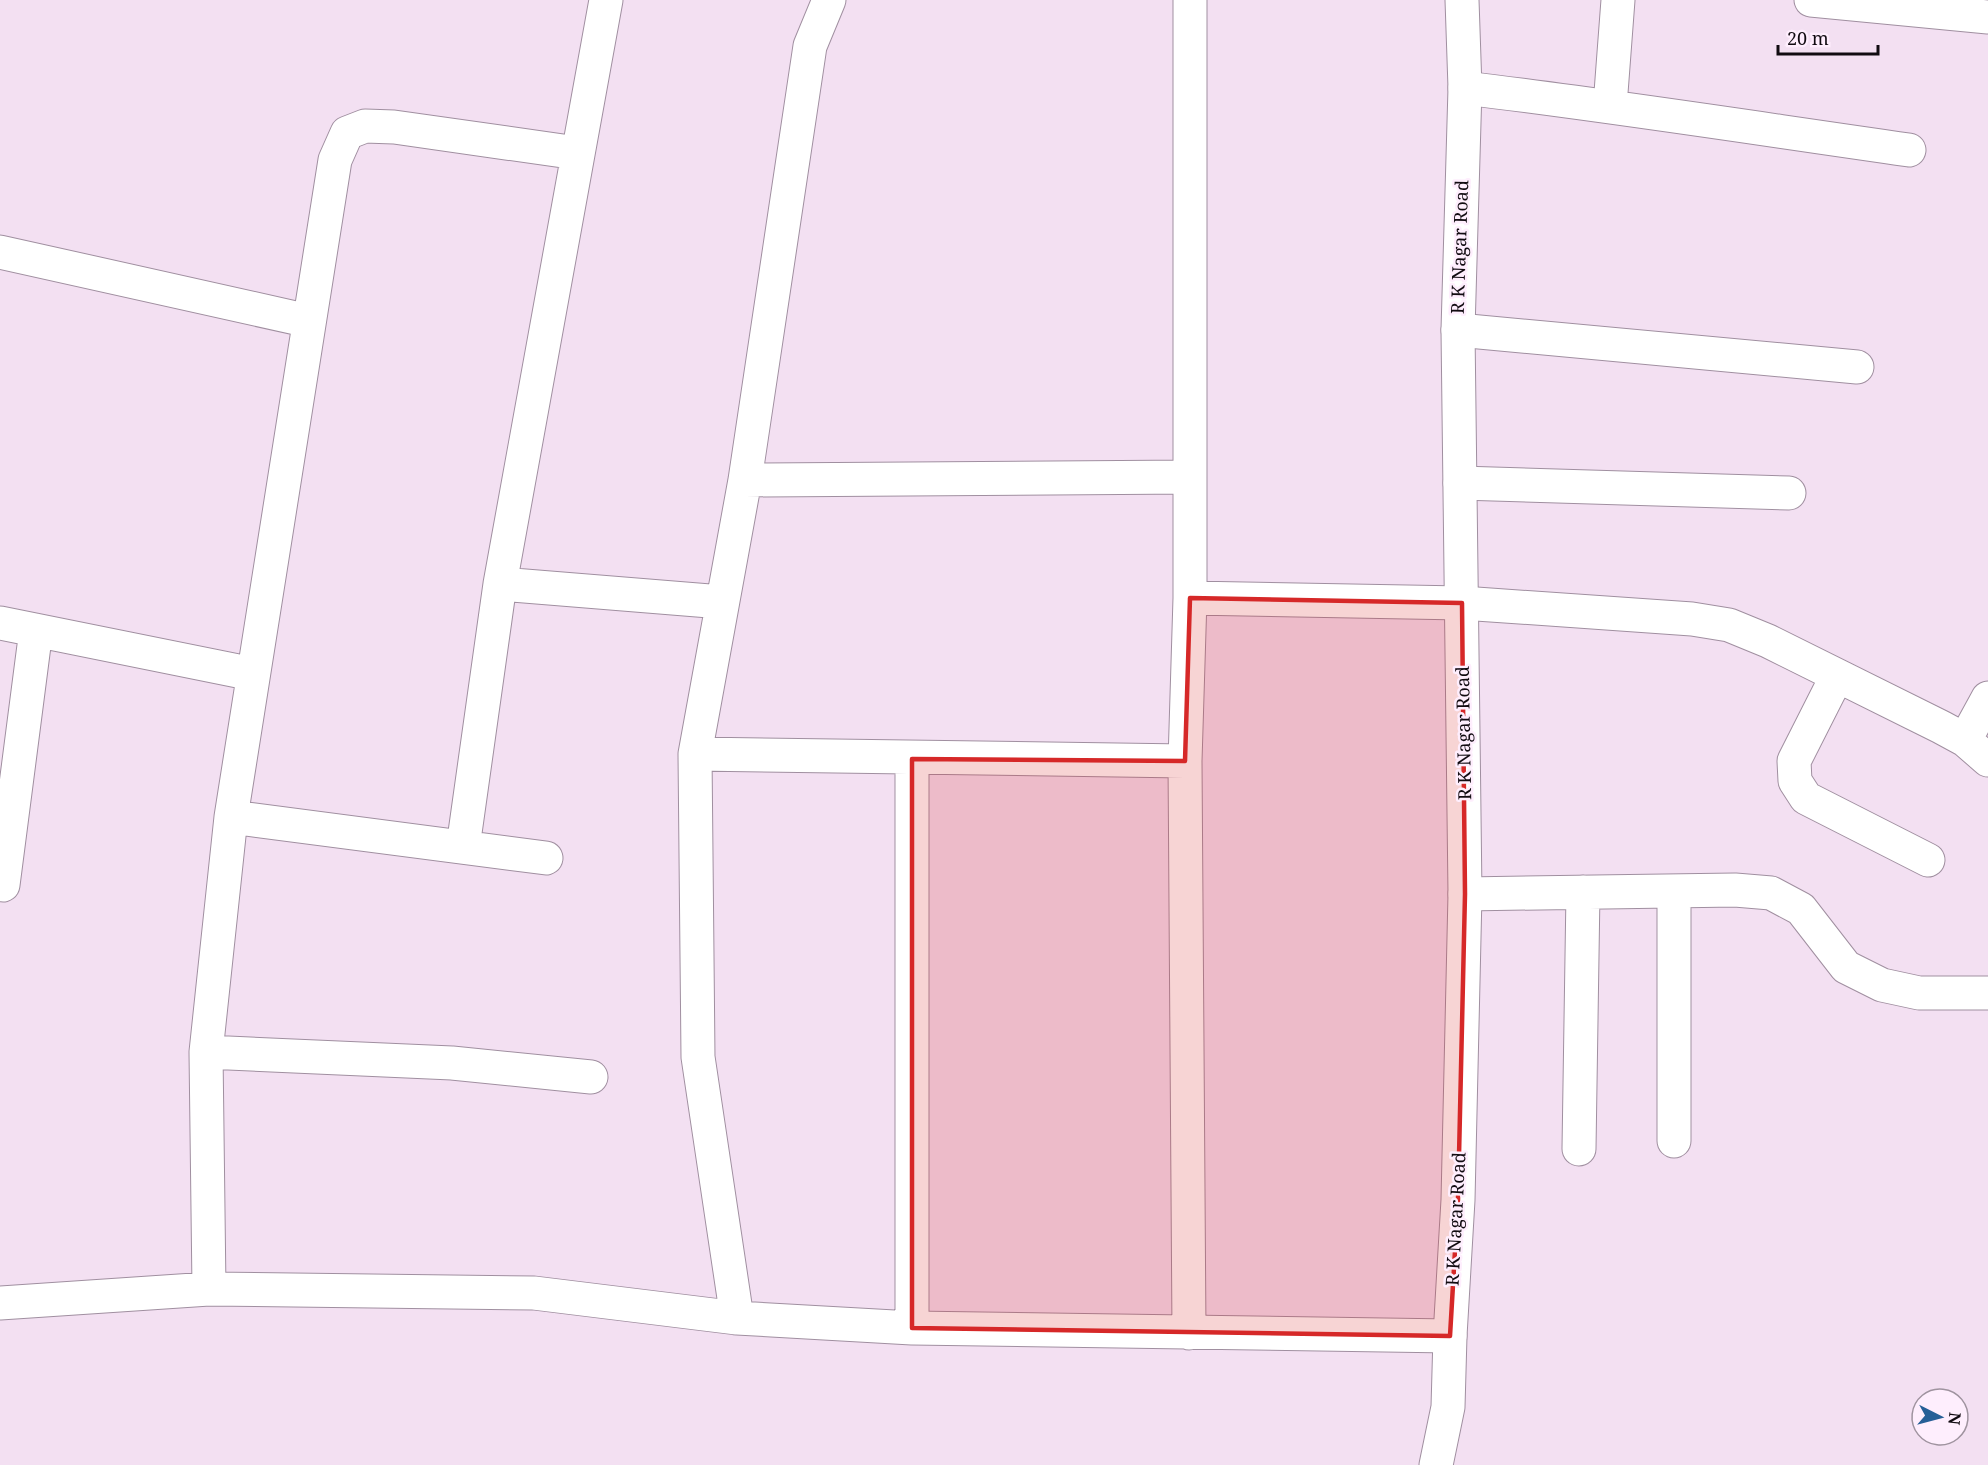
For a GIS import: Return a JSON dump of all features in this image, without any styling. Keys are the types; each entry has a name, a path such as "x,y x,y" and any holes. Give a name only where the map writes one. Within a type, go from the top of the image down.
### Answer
{"street":[{"path":"464,847 500,584 606,0"},
{"path":"737,1318 698,1057 695,754 745,480 810,46 829,0"},
{"path":"1189,1333 1185,761 1190,598 1190,0"},
{"name":"R K Nagar Road","path":"1436,1465 1448,1407 1458,1200 1465,894 1458,330 1465,88 1462,0"},
{"path":"1610,105 1618,0"},
{"path":"1811,0 1988,17"},
{"path":"1465,88 1610,105 1909,150"},
{"path":"209,1289 206,1052 231,817 335,160 347,133 366,126 394,127 577,153"},
{"path":"0,252 309,321"},
{"path":"1458,330 1857,367"},
{"path":"745,480 1190,477"},
{"path":"1460,483 1789,493"},
{"path":"500,584 722,602"},
{"path":"1190,598 1462,603 1692,619 1729,625 1768,640 1976,750 1988,699"},
{"path":"0,623 253,674"},
{"path":"3,885 36,630"},
{"path":"1838,676 1794,761 1795,781 1806,798 1928,860"},
{"path":"695,754 912,759 1185,761"},
{"path":"912,759 912,1328"},
{"path":"231,817 546,858"},
{"path":"1465,894 1735,890 1771,893 1801,909 1846,967 1882,986 1919,993 1987,987"},
{"path":"1674,891 1674,1141"},
{"path":"1579,1149 1583,892"},
{"path":"206,1052 452,1063 591,1077"},
{"path":"0,1303 209,1289 534,1293 737,1318 912,1328 1450,1336"}],"highlighted area":[{"path":"1190,598 1462,603 1465,894 1458,1200 1450,1336 912,1328 912,759 1185,761"}]}
